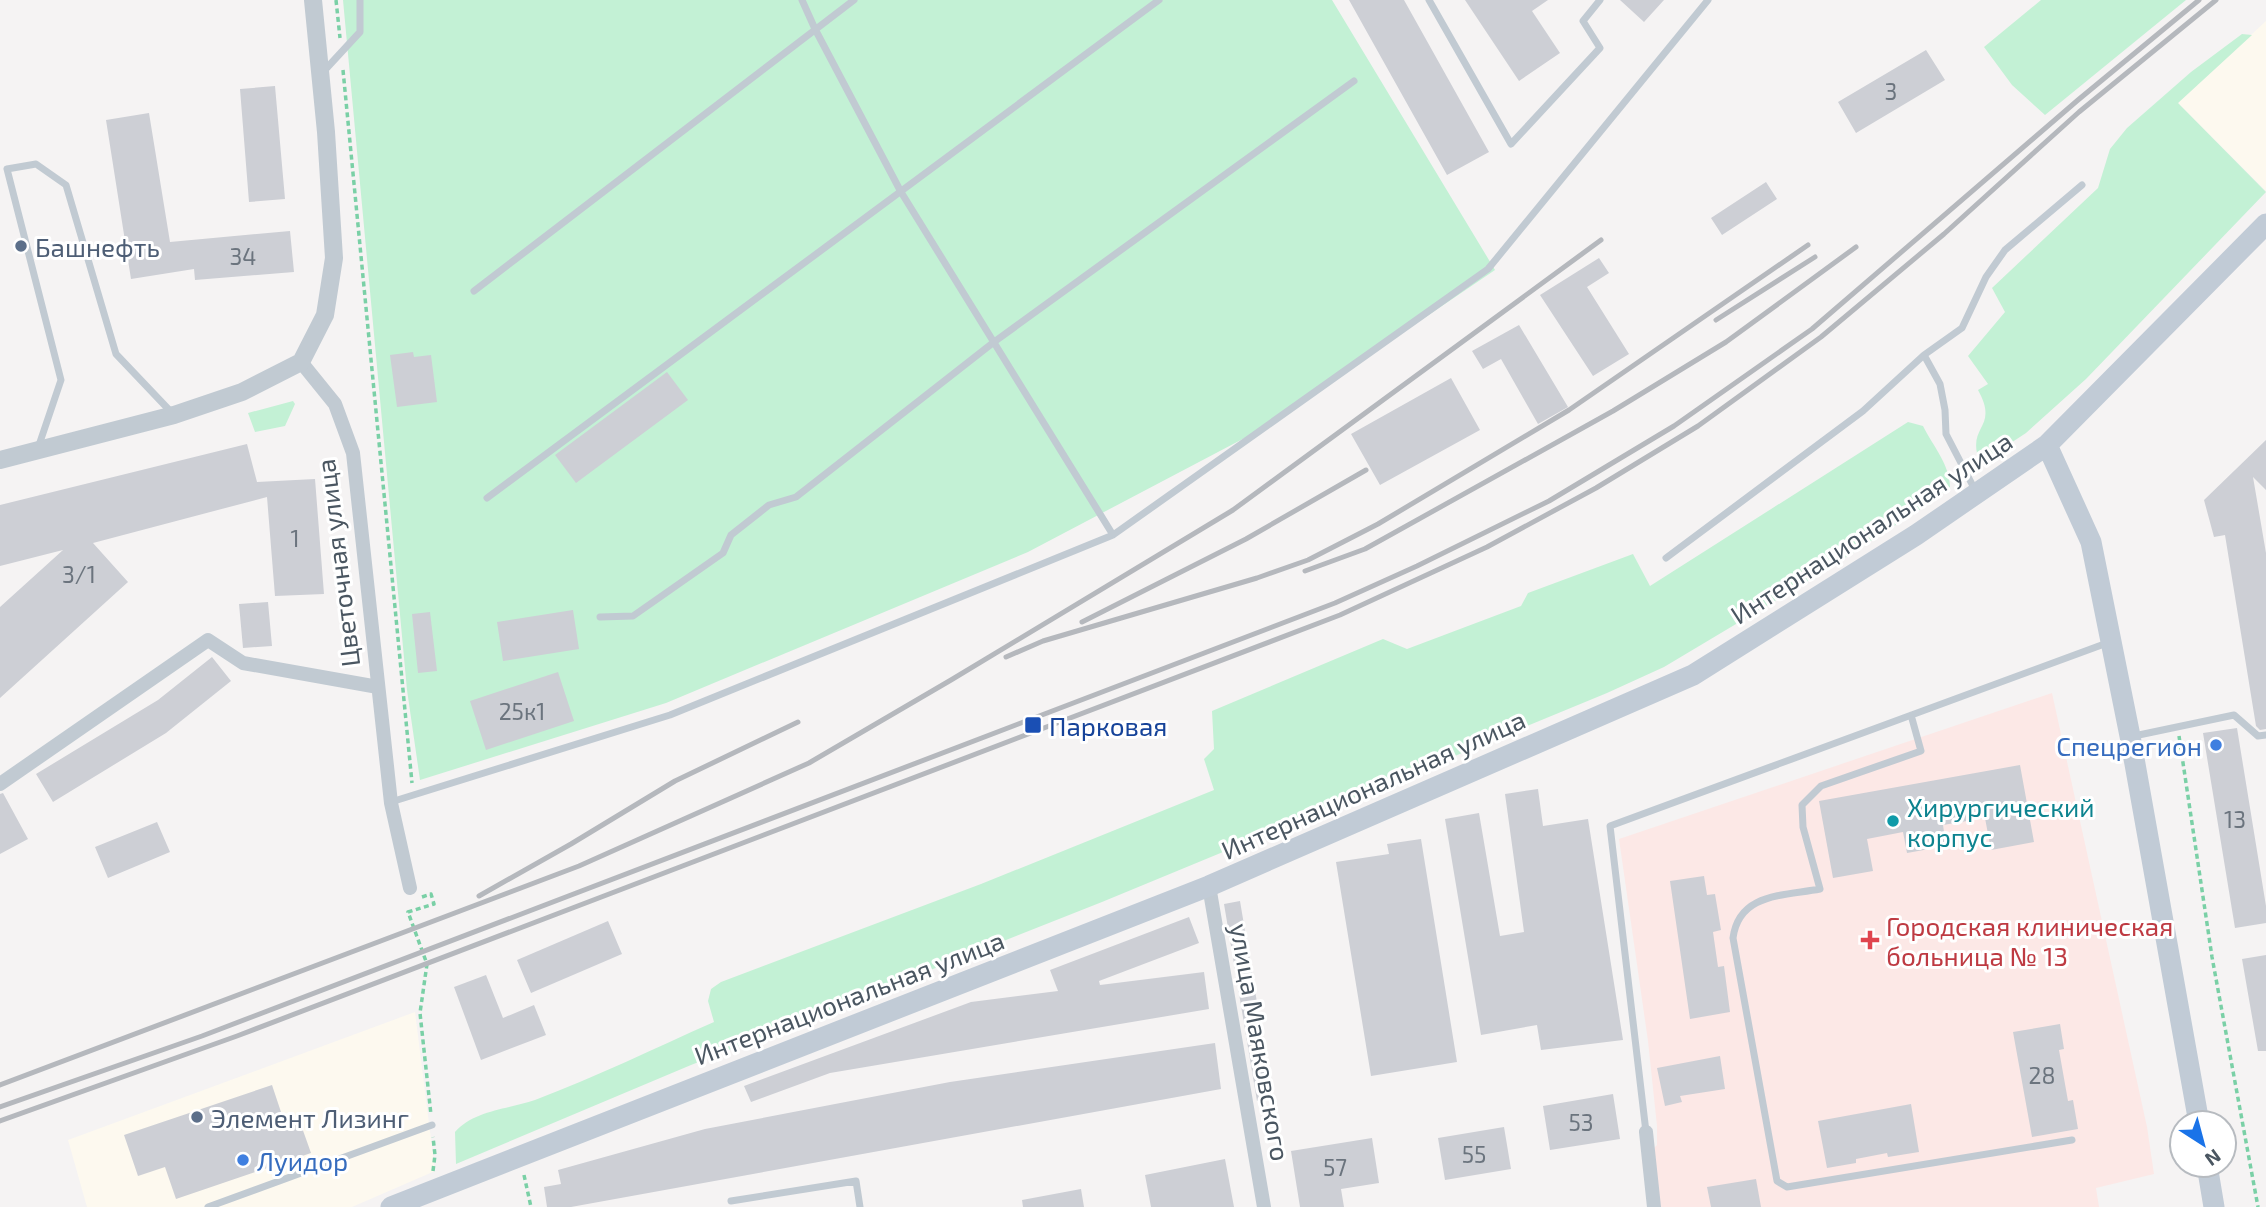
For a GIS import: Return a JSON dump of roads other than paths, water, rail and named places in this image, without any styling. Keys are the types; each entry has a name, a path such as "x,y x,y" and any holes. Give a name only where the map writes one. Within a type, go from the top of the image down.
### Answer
{"main road":[{"name":"Интернациональная улица","path":"391,1207 1209,886 1693,675 1916,536 2047,445 2266,224"},
{"path":"2047,445 2091,542 2130,736 2197,1109"},
{"path":"2209,1179 2214,1207"}],"street":[{"path":"0,460 174,415 242,392 301,362 325,315 334,258 326,132 313,0"},
{"name":"Цветочная улица","path":"301,362 335,404 353,453 391,803 410,888"},
{"path":"0,784 208,640 243,663 378,687"},
{"name":"улица Маяковского","path":"1209,886 1264,1207"},
{"path":"1646,1132 1654,1207"}],"lane":[{"path":"320,76 360,32 360,0"},
{"path":"802,0 901,192 1113,535"},
{"path":"474,290 854,0"},
{"path":"487,498 1159,0"},
{"path":"1429,0 1511,144 1600,48 1583,21 1600,0"},
{"path":"391,803 670,715 1113,535 1488,269 1708,0"},
{"path":"600,617 633,615 723,552 731,535 769,505 796,497 993,342 1354,81"},
{"path":"38,450 61,380 7,169 36,164 66,185 116,354 174,415"},
{"path":"1666,558 1863,411 1924,355 1962,328 1986,277 2005,250 2082,185"},
{"path":"1924,355 1940,384 1946,434 1977,494"},
{"path":"1646,1132 1610,826 2111,641"},
{"path":"1911,715 1921,751 1821,786 1801,805 1803,827 1820,889 1759,901 1745,909 1735,923 1733,938 1777,1181 1787,1187 2072,1140"},
{"path":"2130,736 2234,715 2258,736 2266,735"},
{"path":"208,1207 432,1125"},
{"path":"731,1201 856,1181 860,1207"}],"railway":[{"path":"0,1107 202,1036 1335,603 1549,501 1674,426 1812,329 2078,100 2199,0"},
{"path":"0,1121 237,1036 1340,615 1487,547 1596,488 1698,426 1821,337 1944,234 2079,112 2216,0"},
{"path":"0,1085 579,866 809,763 1233,510 1601,240"},
{"path":"1006,657 1043,641 1257,578 1308,560 1378,524 1569,410 1808,245"},
{"path":"1305,571 1365,549 1613,411 1726,342 1856,247"},
{"path":"1716,320 1815,257"},
{"path":"1082,622 1246,539 1366,470"},
{"path":"479,896 675,781 798,722"}],"place":[{"name":"Башнефть","path":"21,246"},
{"name":"Парковая","path":"1033,725"},
{"name":"Спецрегион","path":"2216,745"},
{"name":"Хирургический корпус","path":"1893,821"},
{"name":"Городская клиническая больница № 13","path":"1870,940"},
{"name":"Элемент Лизинг","path":"197,1117"},
{"name":"Луидор","path":"243,1160"}]}
